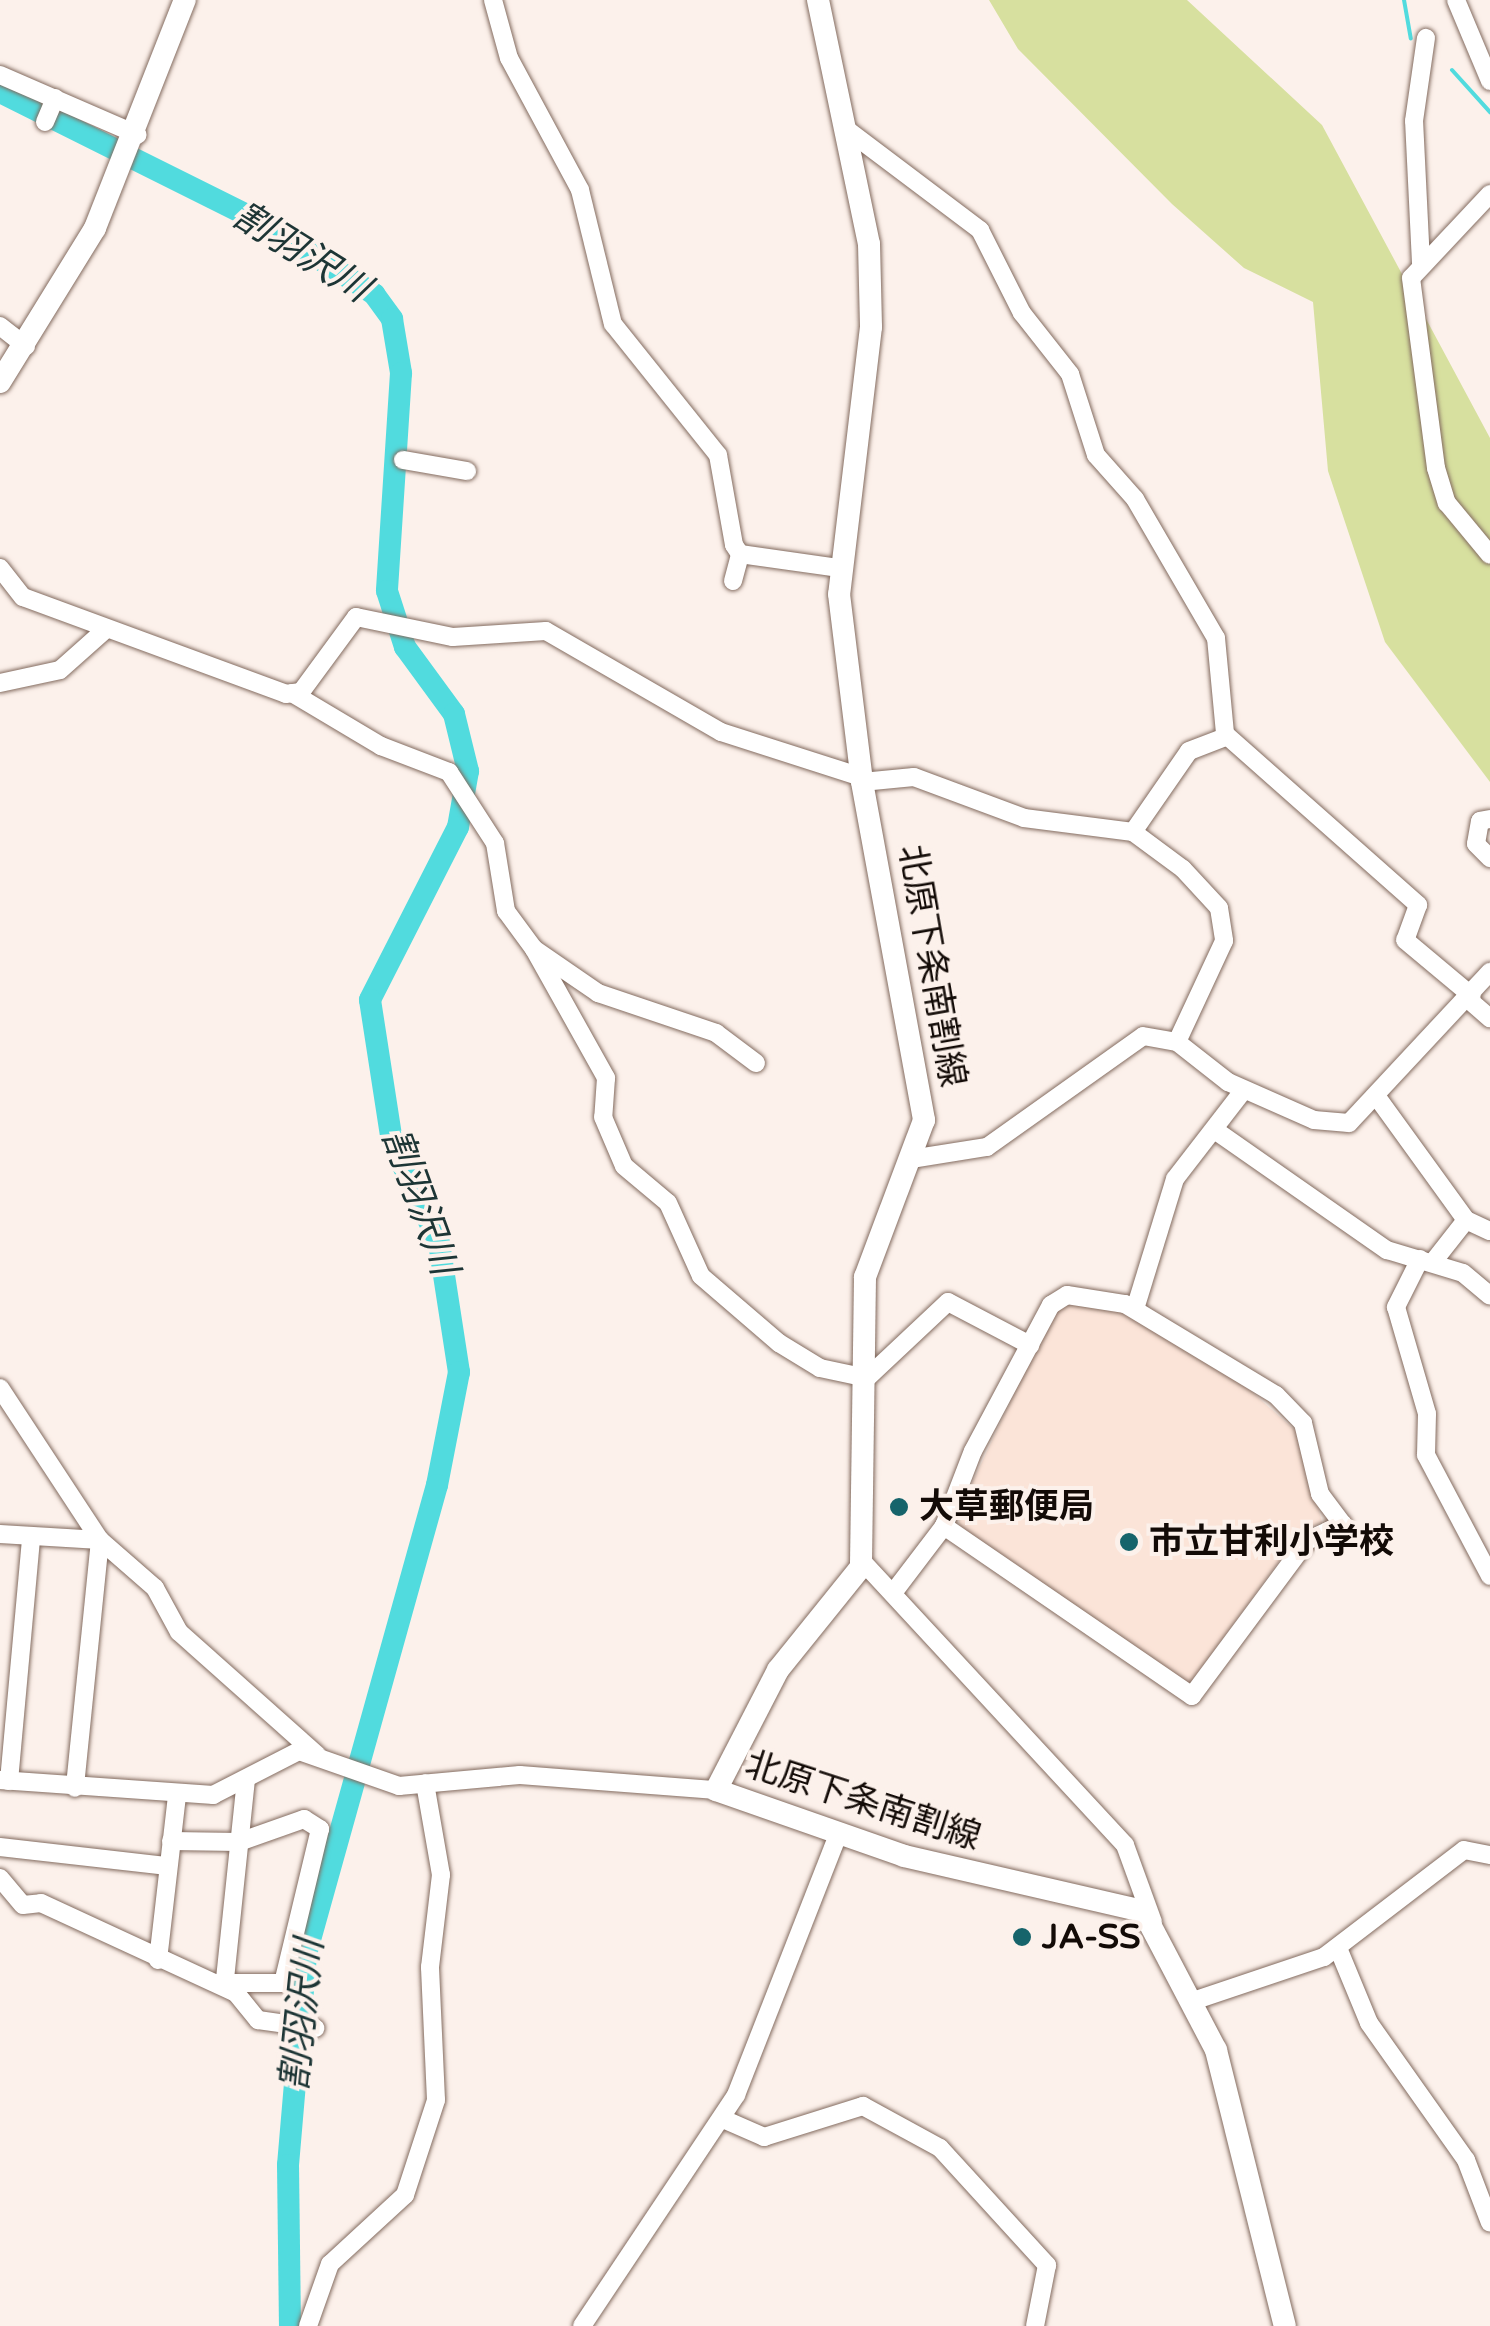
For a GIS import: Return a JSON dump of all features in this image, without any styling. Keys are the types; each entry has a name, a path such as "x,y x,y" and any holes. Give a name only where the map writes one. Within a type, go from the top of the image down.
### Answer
{"main road":[{"path":"0,382 26,346 132,148 185,0"},
{"name":"北原下条南割線","path":"818,0 870,244 871,327 838,568 862,779 914,1033 924,1120 865,1277 858,1377 862,1561 778,1670 716,1790 838,1835 1129,1905 1154,1922"},
{"path":"1154,1922 1194,2001 1231,2098 1285,2326"}],"street":[{"path":"493,0 510,58 580,190 613,324 718,455 740,554 733,582"},
{"path":"1456,0 1490,81"},
{"path":"1421,263 1414,121 1426,38"},
{"path":"0,75 132,148"},
{"path":"45,122 53,101"},
{"path":"846,129 919,192 980,230 1022,314 1070,374 1096,455 1135,499 1216,638 1226,736 1418,905 1406,940 1490,1018"},
{"path":"1490,194 1411,278 1416,368 1436,468 1447,502 1490,556"},
{"path":"0,326 26,346"},
{"path":"403,460 467,470"},
{"path":"740,554 838,568"},
{"path":"0,568 24,597 104,631 292,693 381,746 449,772 495,843 506,911 534,950 606,1078 603,1117 624,1166 668,1202 702,1276 804,1361 858,1377 948,1302 1030,1345"},
{"path":"292,693 356,617 453,637 546,631 721,732 862,779 914,777 1024,818 1133,832 1182,869 1224,924 1219,956 1177,1042"},
{"path":"0,683 60,670 104,631"},
{"path":"1133,832 1188,751 1226,736"},
{"path":"1490,819 1480,821 1476,844 1490,858"},
{"path":"534,950 598,994 716,1033 756,1063"},
{"path":"911,1159 987,1146 1128,1042 1177,1042 1244,1090 1328,1125 1349,1123 1470,998 1490,972"},
{"path":"1134,1308 1168,1192 1219,1133 1244,1090"},
{"path":"1377,1097 1466,1220 1490,1231"},
{"path":"1219,1133 1386,1250 1427,1260 1490,1296"},
{"path":"1466,1220 1427,1260 1396,1307 1427,1414 1426,1454 1490,1576"},
{"path":"896,1590 944,1526 1051,1305 1068,1295 1134,1308 1236,1365 1292,1410 1320,1494 1343,1524 1307,1541 1192,1696 944,1526"},
{"path":"0,1388 100,1540 155,1588 206,1660 316,1755 356,1771 425,1783 520,1775 716,1790"},
{"path":"0,1534 100,1540"},
{"path":"32,1538 4,1781 177,1797 246,1780 287,1754 316,1755"},
{"path":"76,1788 100,1540"},
{"path":"862,1561 896,1590 1125,1845 1154,1922"},
{"path":"221,1981 246,1780"},
{"path":"308,2326 341,2250 405,2195 436,2100 430,1967 442,1875 425,1783"},
{"path":"158,1960 177,1797"},
{"path":"0,1878 23,1905 41,1904 158,1960 221,1981 283,1984 320,1829 299,1820 240,1842 171,1841"},
{"path":"582,2326 723,2118 838,1835"},
{"path":"0,1846 168,1866"},
{"path":"1194,2001 1338,1948 1464,1850 1490,1855"},
{"path":"1338,1948 1369,2023 1466,2160 1490,2223"},
{"path":"221,1981 258,2020 306,2027"},
{"path":"723,2118 764,2137 844,2104 894,2119 940,2148 1040,2254 1047,2277 1038,2324"}],"shaded area":[{"path":"1075,1303 1131,1311 1217,1361 1298,1433 1322,1522 1301,1531 1191,1682 1181,1684 960,1529 958,1513 1054,1309"}],"green space":[{"path":"989,0 1187,0 1322,125 1490,438 1490,782 1385,642 1328,471 1313,302 1244,268 1172,204 1018,49"}],"waterway":[{"path":"1404,0 1411,38"},
{"path":"1452,70 1490,112"},
{"name":"割羽沢川","path":"0,92 265,224 374,294 392,319 401,373 387,591 405,647 454,714 468,771 458,827 370,1000 392,1142 439,1243 459,1372 437,1485 306,1955 288,2165 290,2326"}],"place":[{"name":"大草郵便局","path":"899,1507"},
{"name":"市立甘利小学校","path":"1129,1542"},
{"name":"JA-SS","path":"1022,1937"}]}
